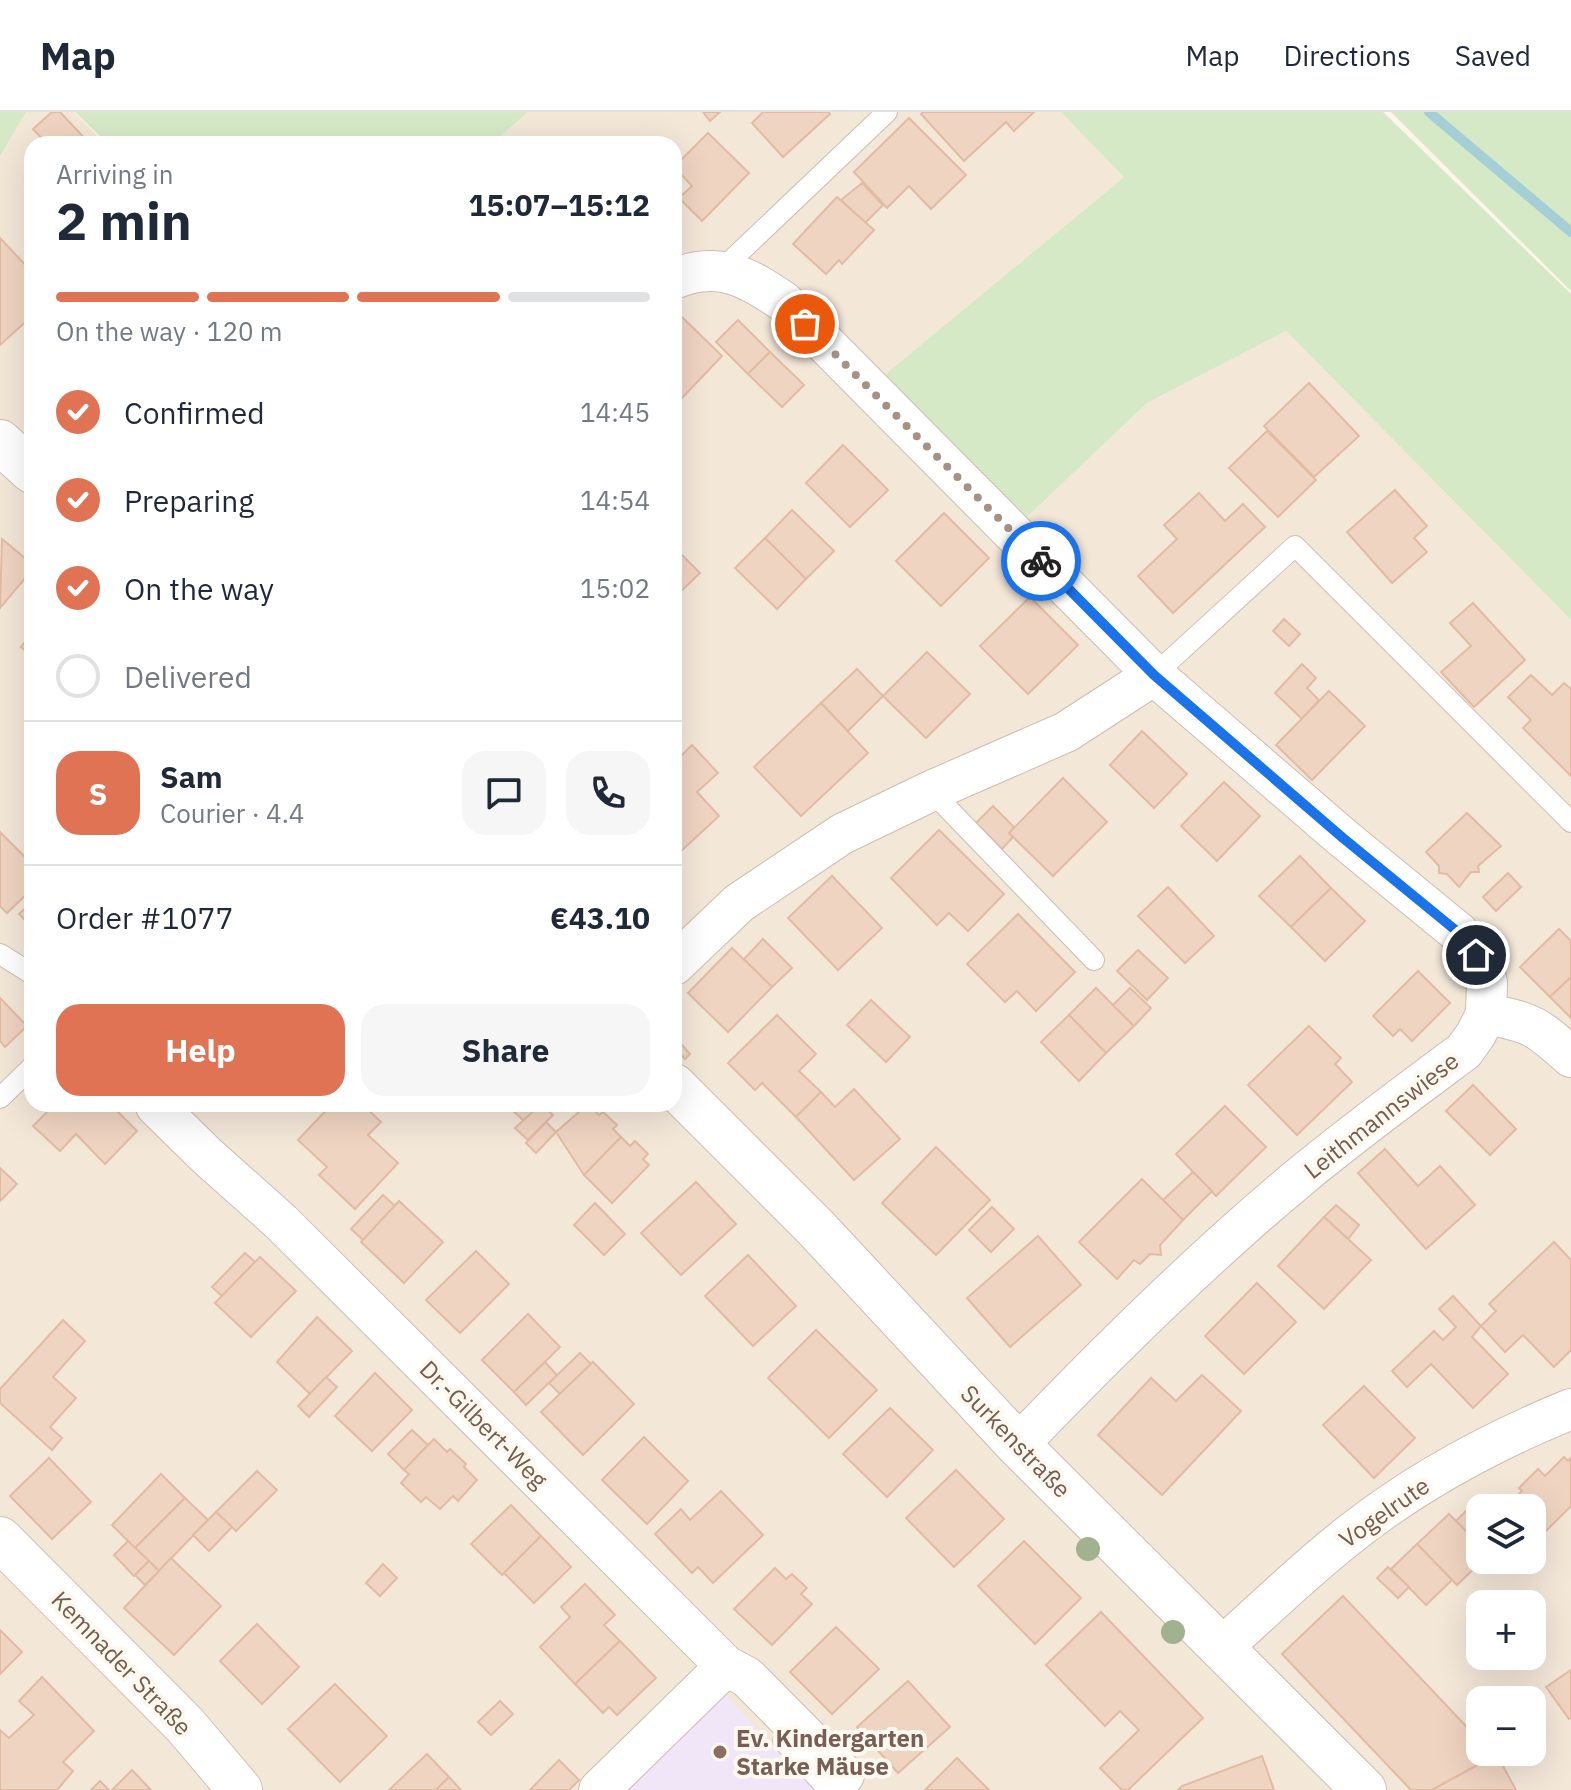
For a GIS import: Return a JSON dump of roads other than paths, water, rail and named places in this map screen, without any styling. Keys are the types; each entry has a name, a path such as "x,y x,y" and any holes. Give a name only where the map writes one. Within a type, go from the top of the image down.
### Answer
{"street":[{"path":"682,276 721,270 753,281 784,302 1154,675 1459,933 1476,955 1487,982 1486,1014 1518,1019 1541,1029 1571,1057"},
{"path":"0,442 24,464"},
{"path":"682,957 739,903 842,834 1066,732 1154,675"},
{"name":"Leithmannswiese","path":"1018,1445 1133,1330 1254,1217 1363,1126 1464,1051 1486,1014"},
{"name":"Surkenstraße","path":"682,1094 816,1228 1018,1445 1353,1787"},
{"name":"Dr.-Gilbert-Weg","path":"164,1112 249,1176 291,1232 732,1680 747,1677 837,1783"},
{"name":"Vogelrute","path":"1220,1649 1286,1587 1354,1530 1441,1472 1567,1417"},
{"name":"Kemnader Straße","path":"0,1539 185,1725 240,1790"},
{"path":"599,1790 732,1680"}],"lane":[{"path":"721,270 887,112"},
{"path":"1154,675 1295,546 1571,822"},
{"path":"931,791 1094,960"},
{"path":"0,954 24,969"},
{"path":"0,1098 24,1075"}],"waterway":[{"path":"1429,112 1571,232"}],"place":[{"name":"Ev. Kindergarten Starke Mäuse","path":"720,1752"}]}
